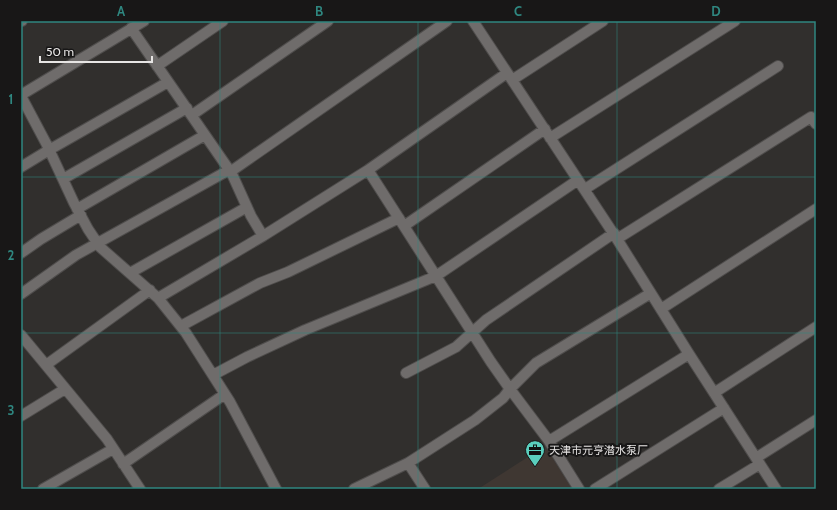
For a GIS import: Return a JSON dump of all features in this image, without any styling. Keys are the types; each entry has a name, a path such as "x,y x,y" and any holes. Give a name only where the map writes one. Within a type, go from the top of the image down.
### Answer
{"street":[{"path":"144,21 21,95 79,212 97,243 150,290 186,332 224,394 276,489"},
{"path":"157,66 223,21"},
{"path":"63,179 189,112 328,21"},
{"path":"21,294 76,255 230,171 447,21"},
{"path":"473,21 616,236 689,354 776,489"},
{"path":"158,298 263,236 368,170 509,76 603,21"},
{"path":"181,326 260,283 402,222 735,21"},
{"path":"131,28 230,171 251,216 263,236"},
{"path":"585,189 778,66"},
{"path":"21,167 168,82"},
{"path":"406,373 456,347 486,320 616,236 811,117 816,124"},
{"path":"21,253 79,212 205,135"},
{"path":"368,170 472,332 510,389 549,441 579,489"},
{"path":"213,375 247,357 306,330 436,276 578,180"},
{"path":"130,273 247,206"},
{"path":"661,309 816,209"},
{"path":"46,365 150,290"},
{"path":"354,489 408,463 475,420 503,398 536,363 651,293"},
{"path":"714,393 816,327"},
{"path":"21,335 107,439 140,489"},
{"path":"549,441 689,354"},
{"path":"21,416 65,388"},
{"path":"123,464 224,394"},
{"path":"595,489 724,408"},
{"path":"719,489 816,420"},
{"path":"43,489 113,449"},
{"path":"408,463 425,489"}],"shaded area":[{"name":"天津市元亨潜水泵厂","path":"545,446 572,489 478,489"}],"place":[{"name":"天津市元亨潜水泵厂","path":"535,467"}]}
